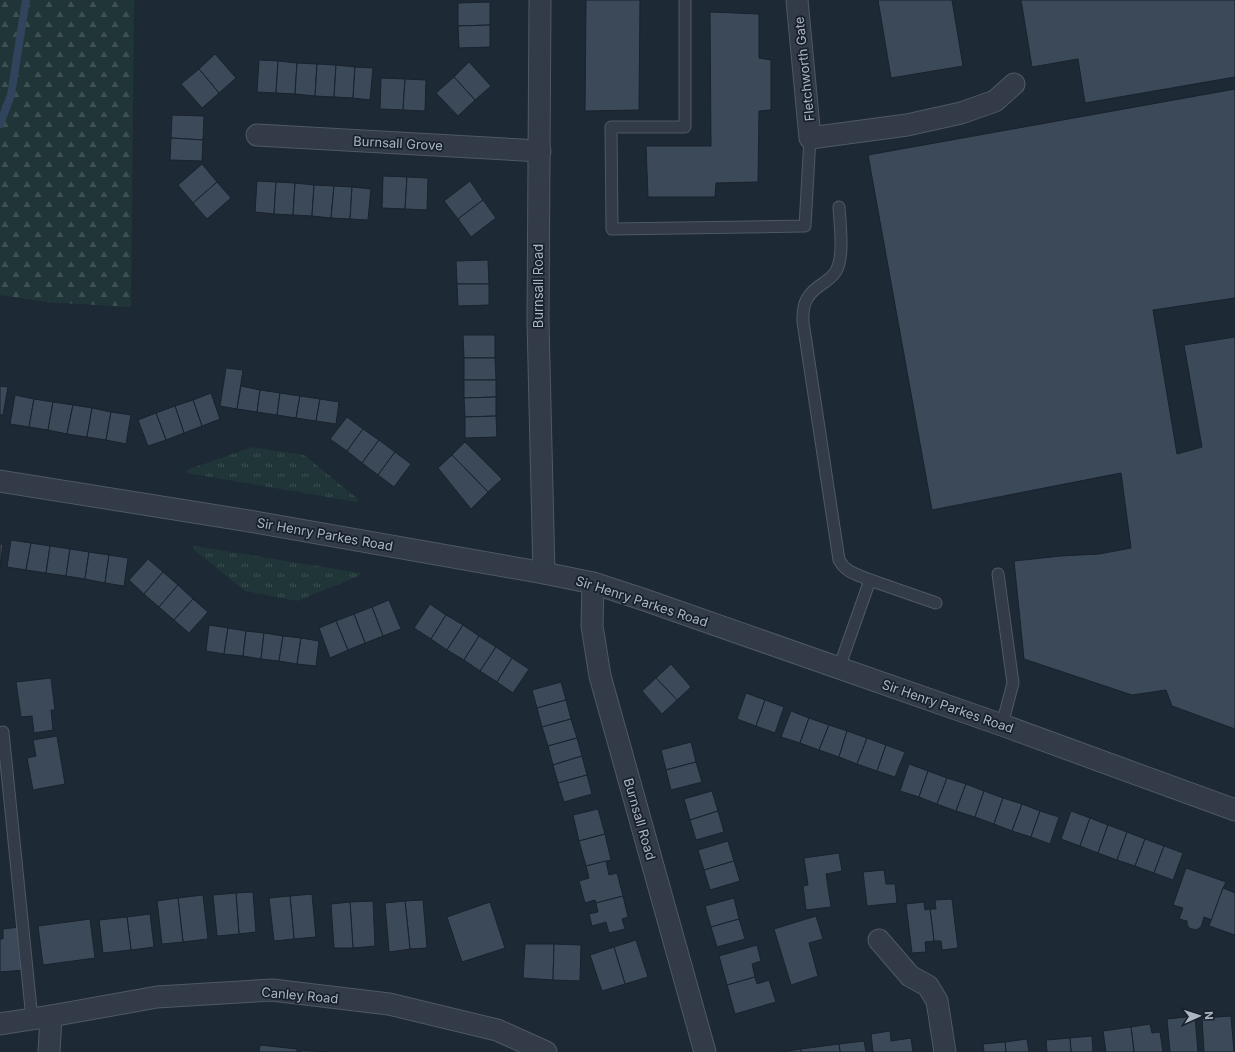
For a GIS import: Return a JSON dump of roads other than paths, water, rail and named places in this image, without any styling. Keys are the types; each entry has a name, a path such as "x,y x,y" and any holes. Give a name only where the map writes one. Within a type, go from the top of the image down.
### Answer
{"street":[{"name":"Burnsall Road","path":"540,0 538,322 544,572"},
{"name":"Fletchworth Gate","path":"797,0 810,138"},
{"path":"810,138 907,125 961,113 995,101 1014,84"},
{"name":"Burnsall Grove","path":"257,135 540,151"},
{"name":"Sir Henry Parkes Road","path":"0,481 255,522 544,572 593,583 1002,725 1235,810"},
{"name":"Burnsall Road","path":"593,583 592,626 600,676 705,1052"},
{"path":"879,940 910,976 928,986 937,1001 945,1052"},
{"name":"Canley Road","path":"0,1024 157,997 272,990 389,1004 497,1030 542,1051"},
{"path":"41,1018 49,1052"}],"lane":[{"path":"685,0 685,127 611,127 612,229 805,226 810,138"},
{"path":"839,208 840,263 833,275 811,292 806,298 803,307 803,322 839,560 843,567 848,571 936,603"},
{"path":"998,574 1013,682 1002,725"},
{"path":"839,668 870,580"},
{"path":"3,732 41,1018"}],"waterway":[{"path":"0,124 11,95 26,0"}]}
